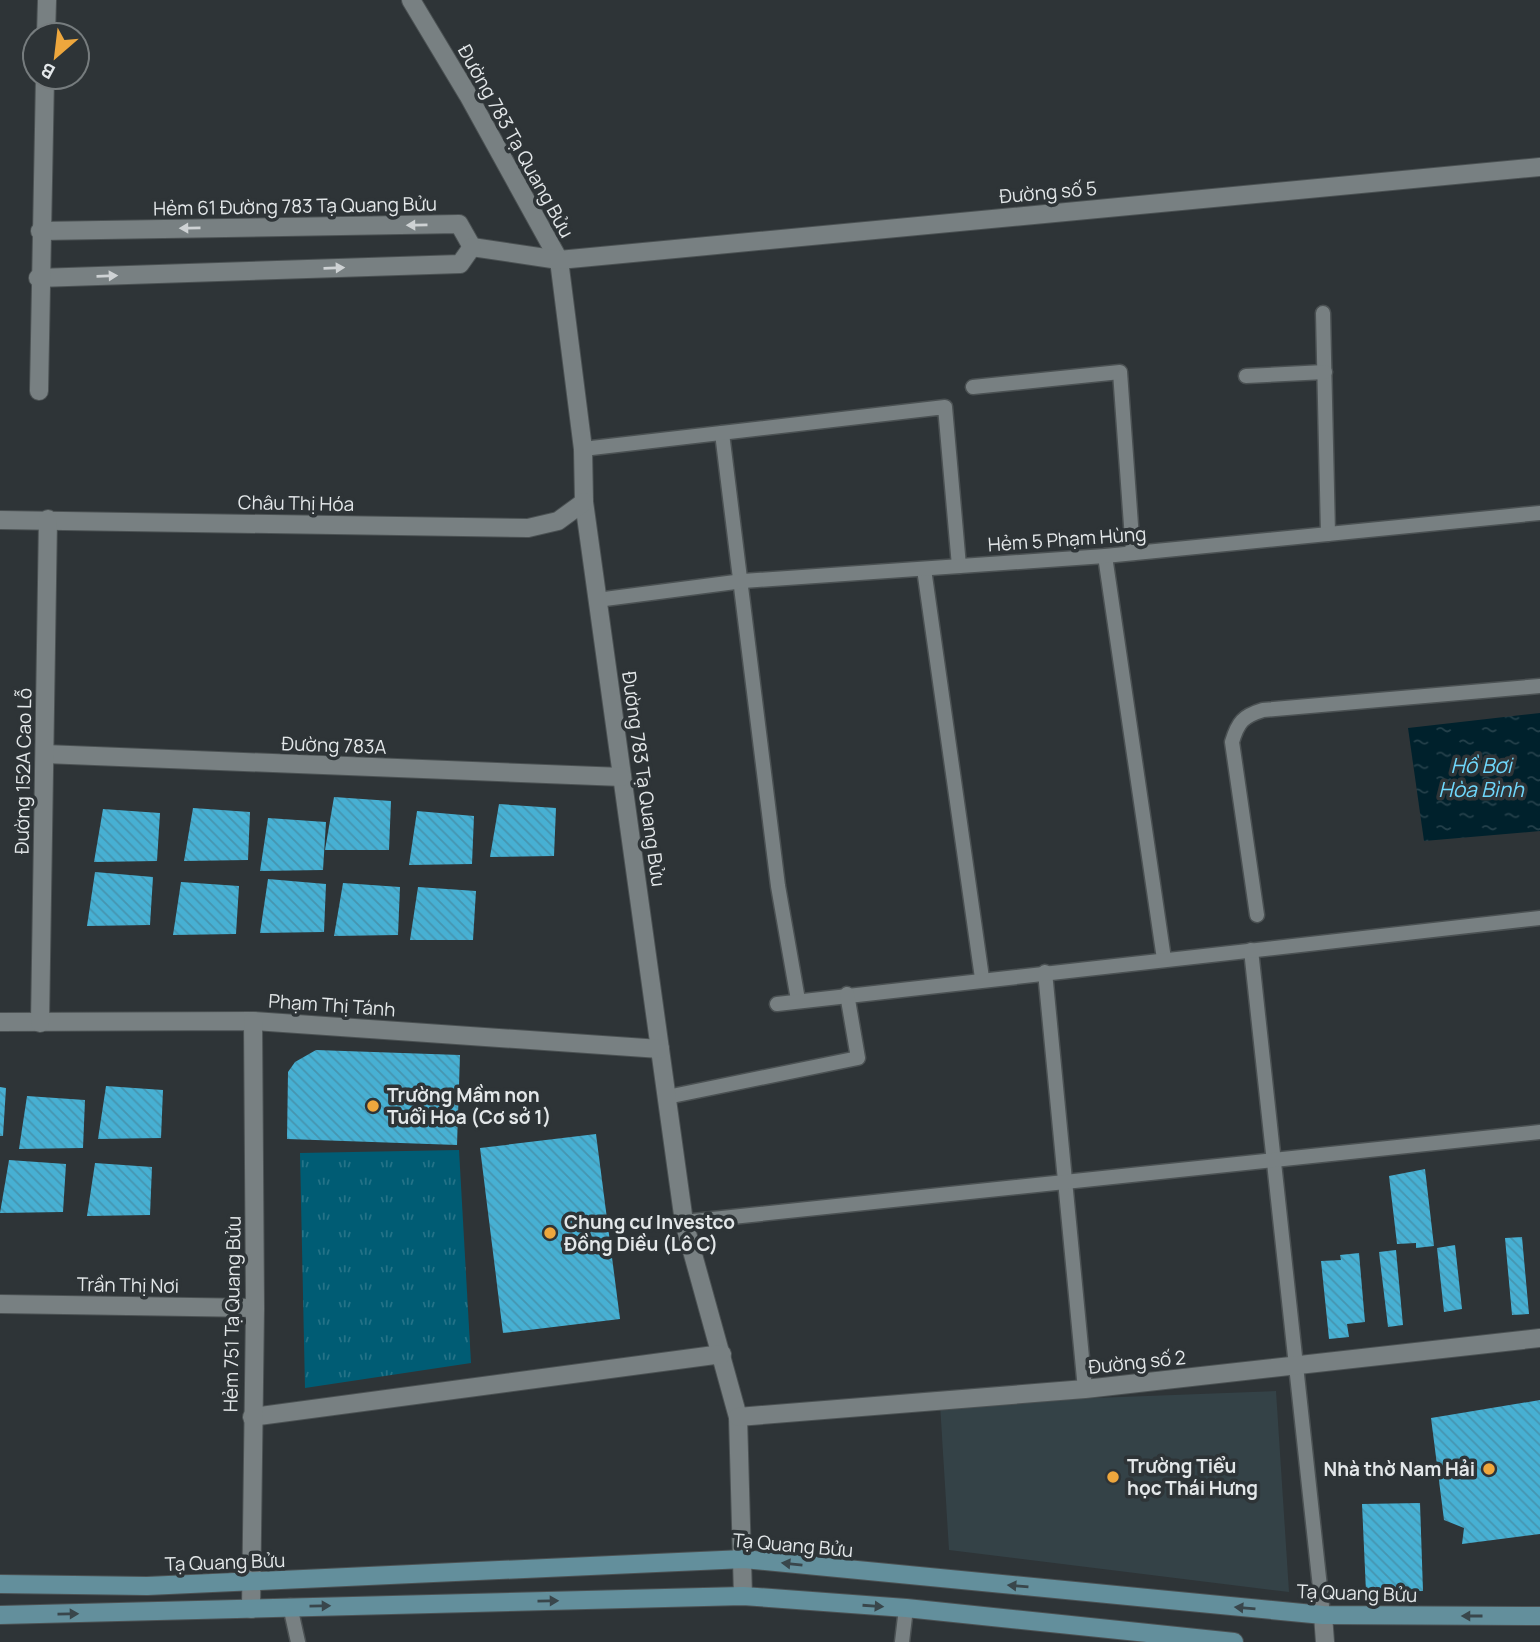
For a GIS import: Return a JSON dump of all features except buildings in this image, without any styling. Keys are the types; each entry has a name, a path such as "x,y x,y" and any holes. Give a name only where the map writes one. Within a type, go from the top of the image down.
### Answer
{"main road":[{"name":"Tạ Quang Bửu","path":"0,1584 147,1586 744,1559 1323,1615 1540,1616"},
{"path":"0,1615 743,1596 906,1608 1234,1642"}],"street":[{"path":"46,21 47,0"},
{"name":"Đường 783 Tạ Quang Bửu","path":"411,0 468,95 559,260 583,449 584,502 684,1222 738,1416 743,1596"},
{"path":"39,391 38,278 45,91"},
{"name":"Đường số 5","path":"472,247 559,260 1540,167"},
{"name":"Hẻm 61 Đường 783 Tạ Quang Bửu","path":"40,231 459,224 472,247"},
{"path":"38,278 460,264 472,247"},
{"name":"Châu Thị Hóa","path":"0,520 528,528 558,521 584,502"},
{"name":"Đường 152A Cao Lỗ","path":"40,1023 48,519"},
{"name":"Đường 783A","path":"45,754 622,777"},
{"name":"Phạm Thị Tánh","path":"0,1022 253,1021 660,1049"},
{"name":"Hẻm 751 Tạ Quang Bửu","path":"251,1609 249,1582 255,1308 253,1021"},
{"name":"Trần Thị Nơi","path":"0,1304 255,1308"},
{"name":"Đường số 2","path":"738,1416 1084,1389 1540,1338"},
{"path":"252,1418 722,1354"},
{"path":"1323,1615 1325,1642"}],"lane":[{"path":"1323,313 1328,534"},
{"path":"972,387 1120,372 1133,553"},
{"path":"1246,376 1325,372"},
{"path":"583,449 945,407 958,566"},
{"path":"722,433 743,581 778,886 798,1000"},
{"name":"Hẻm 5 Phạm Hùng","path":"597,600 743,581 1105,556 1540,513"},
{"path":"1105,556 1164,959"},
{"path":"924,569 982,978"},
{"path":"1257,915 1232,742 1237,724 1247,714 1263,710 1540,686"},
{"path":"776,1004 982,978 1540,918"},
{"path":"1251,950 1323,1615"},
{"path":"1045,972 1084,1389"},
{"path":"667,1097 858,1058 847,994"},
{"path":"684,1222 1540,1132"},
{"path":"290,1606 298,1642"},
{"path":"902,1642 906,1608"}],"shaded area":[{"name":"Trường Tiểu học Thái Hưng","path":"1276,1391 1289,1592 949,1550 940,1404"}],"green space":[{"path":"459,1150 471,1363 305,1388 300,1153"}],"water":[{"name":"Hồ Bơi Hòa Bình","path":"1540,713 1540,831 1424,841 1408,728"}],"place":[{"name":"Trường Mầm non Tuổi Hoa (Cơ sở 1)","path":"373,1106"},
{"name":"Chung cư Investco Đồng Diều (Lô C)","path":"550,1233"},
{"name":"Nhà thờ Nam Hải","path":"1489,1469"},
{"name":"Trường Tiểu học Thái Hưng","path":"1113,1477"}]}
